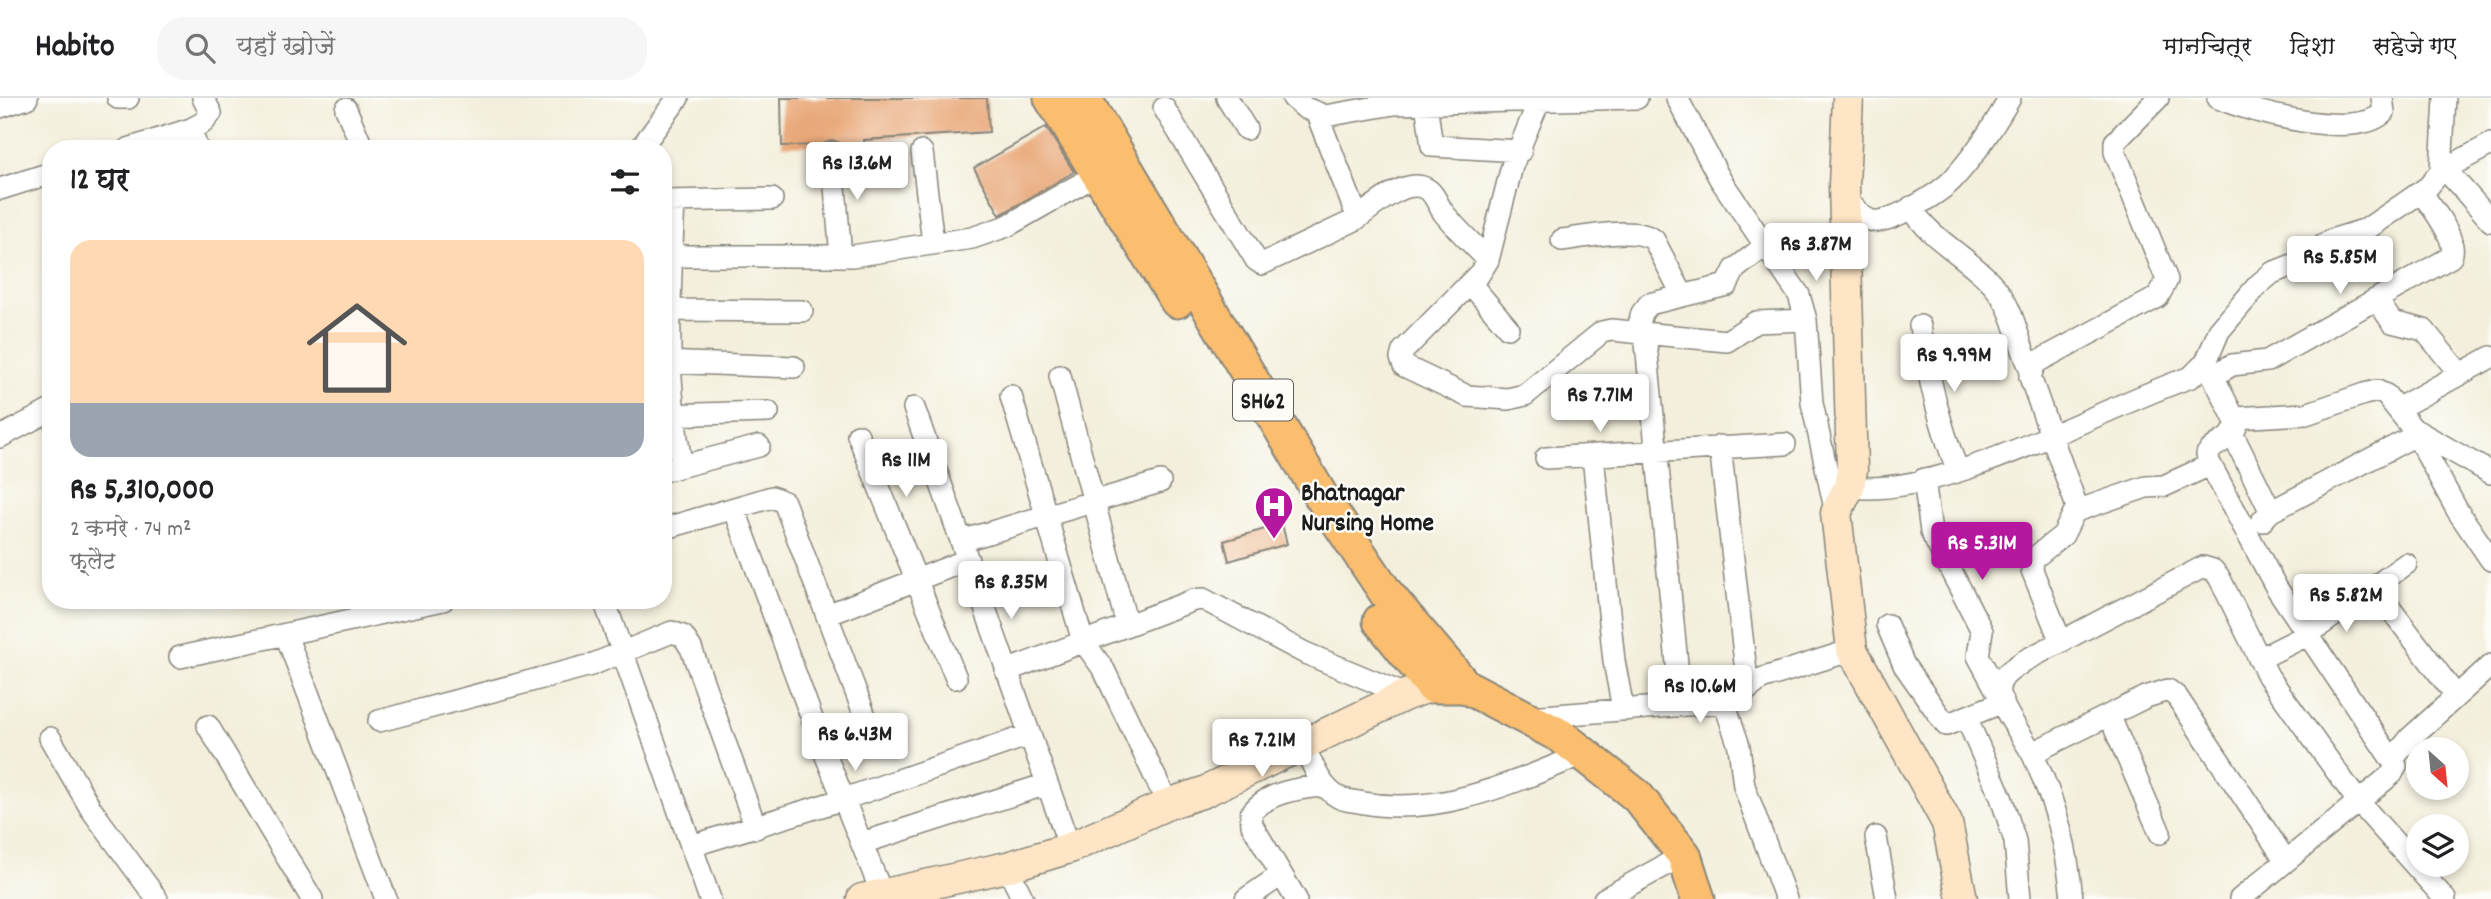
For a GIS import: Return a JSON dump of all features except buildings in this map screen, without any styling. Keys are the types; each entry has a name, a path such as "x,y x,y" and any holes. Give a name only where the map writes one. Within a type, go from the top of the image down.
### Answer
{"main road":[{"path":"1051,98 1419,690 1465,687"},
{"name":"SH62","path":"1084,98 1321,496 1386,593 1465,687 1528,717 1586,753 1637,796 1684,855 1695,895"}],"street":[{"path":"0,107 27,98"},
{"path":"118,98 128,98"},
{"path":"194,139 211,113 203,98"},
{"path":"647,140 678,98"},
{"path":"1227,98 1246,129"},
{"path":"1293,98 1325,116 1348,106 1637,98"},
{"path":"1677,98 1720,179 1799,295 1806,320 1812,403 1842,500 1852,650 1947,823 1957,859 1962,899"},
{"path":"1842,500 1852,470 1844,197 1848,98"},
{"path":"1844,197 1872,221 1884,221 1911,207 1953,179 2010,98"},
{"path":"2061,642 2032,570 2033,559 2063,535 2076,512 2073,492 2029,377 2035,363 2158,297 2164,290 2167,280 2115,152 2115,142 2158,98"},
{"path":"2218,98 2267,115 2335,123 2380,116 2384,112 2382,98"},
{"path":"2445,98 2443,170 2491,220"},
{"path":"1539,101 1521,151 1512,166 1488,260 1470,283 1403,351 1401,358 1404,366 1467,396 1487,399 1525,395 1602,332 1622,330 1727,341 1756,322 1806,320"},
{"path":"1426,103 1432,146 1521,151"},
{"path":"1164,108 1256,260 1262,264 1354,220 1405,188 1429,190 1444,213 1488,260"},
{"path":"346,109 359,140"},
{"path":"1316,112 1356,210 1354,220"},
{"path":"2270,512 2209,369 2219,331 2258,285 2272,273 2300,262 2331,240 2367,229 2421,191 2443,170 2491,144"},
{"path":"922,152 933,243"},
{"path":"832,153 841,256"},
{"path":"672,256 841,256 991,234 1097,174"},
{"path":"0,189 42,176"},
{"path":"1842,500 1870,489 1958,471 2209,369 2267,361 2438,266 2453,251 2451,241 2421,191"},
{"path":"672,201 772,199"},
{"path":"1911,207 1922,226 1996,288 2014,320 2031,370"},
{"path":"1562,240 1611,234 1648,235 1654,240 1682,294"},
{"path":"1681,705 1641,333 1642,313 1649,304 1727,285 1735,269 1765,246"},
{"path":"1470,283 1508,328"},
{"path":"2377,300 2392,323 2424,330 2460,374"},
{"path":"672,310 802,311"},
{"path":"1920,326 1929,381 1944,435 1958,471"},
{"path":"2399,408 2491,357"},
{"path":"672,362 793,366"},
{"path":"1060,376 1127,625"},
{"path":"2240,899 2357,800 2392,774 2396,766 2307,635 2244,530 2210,465 2207,454 2211,448 2234,427 2306,414 2377,391 2386,395 2399,408 2457,510 2491,560"},
{"path":"1012,396 1083,641 1104,670 1168,804"},
{"path":"914,408 1070,848"},
{"path":"672,415 768,412"},
{"path":"0,437 42,415"},
{"path":"2414,432 2491,473"},
{"path":"2244,530 2267,518 2270,512 2414,432"},
{"path":"858,435 956,678"},
{"path":"1546,458 1785,444"},
{"path":"673,469 760,446"},
{"path":"1720,446 1748,689"},
{"path":"1593,456 1614,661 1623,709"},
{"path":"2076,512 2146,487 2164,486 2210,465"},
{"path":"1924,479 1931,532 1982,631 1979,656 2032,753 2062,825 2073,899"},
{"path":"827,615 916,579 964,550 1047,516 1160,482"},
{"path":"672,526 772,497 784,502 868,724 868,732 824,751"},
{"path":"734,508 824,751 885,897 1007,867 1070,848 1168,804 1204,793 1419,690"},
{"path":"2259,659 2307,635 2406,564"},
{"path":"2001,699 2000,683 2006,674 2203,567 2213,570 2219,577 2259,659 2357,800 2445,899"},
{"path":"2374,587 2456,696"},
{"path":"1006,671 1194,600 1203,599 1305,653 1419,690"},
{"path":"180,657 403,609"},
{"path":"607,609 710,899"},
{"path":"1887,625 1904,665 1942,722 1951,724 2001,699"},
{"path":"379,721 592,665 622,650 672,632 683,636 691,648 756,828"},
{"path":"286,635 386,899"},
{"path":"1528,717 1724,702 1761,679 1852,650"},
{"path":"2393,758 2410,738 2491,665"},
{"path":"2032,753 2158,691 2168,690 2177,697 2286,861"},
{"path":"1724,702 1739,746 1744,786 1786,899"},
{"path":"2109,715 2160,833"},
{"path":"1966,717 2001,797 2015,841 2020,899"},
{"path":"208,726 312,899"},
{"path":"691,846 756,828 1029,735"},
{"path":"50,738 91,809 157,899"},
{"path":"1303,744 1324,786 1340,798 1390,807 1454,800 1491,790 1586,753"},
{"path":"862,843 1047,784"},
{"path":"1296,899 1252,825 1251,814 1257,805 1271,798 1300,788 1324,786"},
{"path":"1876,837 1887,899"},
{"path":"1604,899 1684,855"},
{"path":"1007,867 1023,899"},
{"path":"1246,899 1281,875"}],"place":[{"name":"Bhatnagar Nursing Home","path":"1274,540"}]}
